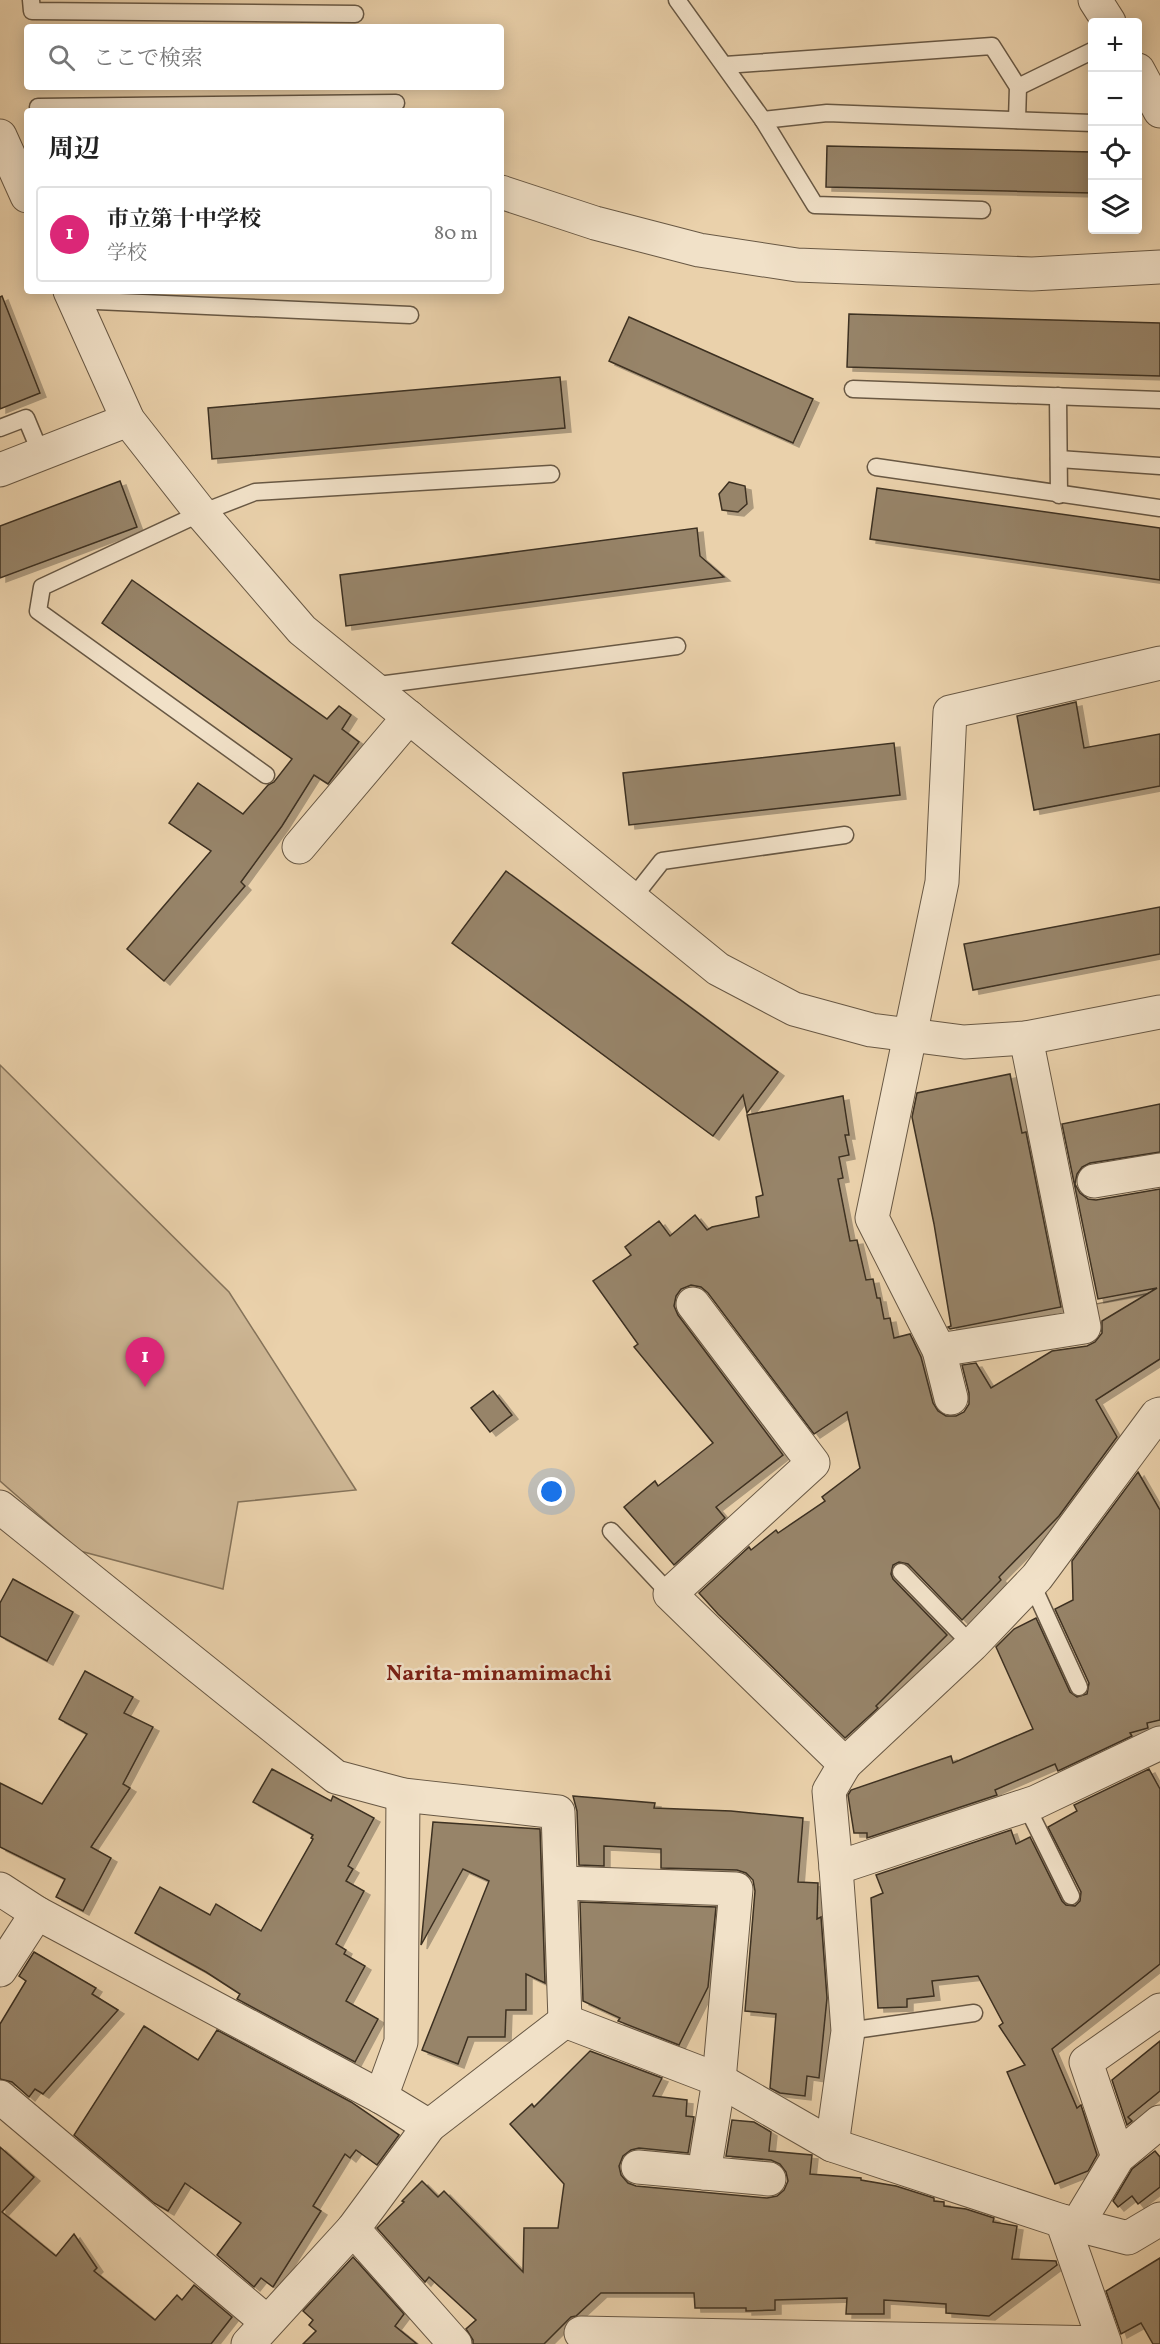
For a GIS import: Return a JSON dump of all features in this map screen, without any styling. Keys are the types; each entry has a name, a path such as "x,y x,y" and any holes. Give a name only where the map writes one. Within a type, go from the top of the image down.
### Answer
{"street":[{"path":"1095,0 1106,18"},
{"path":"1146,70 1160,111"},
{"path":"0,136 23,179"},
{"path":"504,193 594,223 699,250 797,264 1032,274 1160,267"},
{"path":"72,295 128,420 201,513 302,630 718,969 794,1009 871,1030 964,1042 1026,1038 1160,1012"},
{"path":"0,470 128,420"},
{"path":"951,1398 939,1350 872,1218 893,1108 911,1035 942,882 950,712 1160,663"},
{"path":"299,848 409,717"},
{"path":"939,1350 1084,1327 1026,1038"},
{"path":"1094,1181 1160,1170"},
{"path":"693,1304 813,1463 670,1594 845,1764"},
{"path":"832,2145 848,2031 829,1791 845,1764 972,1645 1031,1582 1160,1414"},
{"path":"0,1507 336,1777 403,1795 558,1812 565,2021"},
{"path":"836,1868 1026,1805 1160,1743"},
{"path":"381,2097 401,2042 403,1795"},
{"path":"562,1883 736,1889 719,2080 704,2173"},
{"path":"0,1889 37,1913 381,2097 429,2126"},
{"path":"0,1970 37,1913"},
{"path":"1118,2157 1086,2062 1160,2010"},
{"path":"565,2021 719,2080 832,2145 1070,2223 1128,2238 1160,2219"},
{"path":"0,2097 258,2333 352,2229 429,2126 565,2021"},
{"path":"1070,2223 1118,2157 1160,2122"},
{"path":"638,2167 769,2179"},
{"path":"582,2333 689,2340 1104,2343 1070,2223"},
{"path":"352,2229 455,2344"}],"lane":[{"path":"31,0 32,11 355,14"},
{"path":"677,0 763,120 815,205 982,210"},
{"path":"725,65 992,46 1018,87 1017,120"},
{"path":"1018,87 1088,53"},
{"path":"38,107 231,108 396,103"},
{"path":"763,120 827,113 1088,123"},
{"path":"72,295 410,315"},
{"path":"853,389 1160,400"},
{"path":"1058,396 1059,495"},
{"path":"0,428 26,418 41,454"},
{"path":"1059,459 1160,466"},
{"path":"876,467 1059,495 1160,507"},
{"path":"266,776 38,611 42,587 201,513 255,492 551,474"},
{"path":"371,686 677,646"},
{"path":"632,899 662,861 845,835"},
{"path":"611,1531 670,1594"},
{"path":"901,1572 972,1645"},
{"path":"1031,1582 1079,1687"},
{"path":"1026,1805 1071,1896"},
{"path":"848,2031 974,2013"}],"shaded area":[{"path":"0,1065 229,1292 356,1490 238,1502 223,1589 80,1551 0,1481"},
{"path":"1160,1291 1135,1323 1101,1331 1096,1304"}],"building":[{"path":"827,146 1088,152 1088,193 826,187"},
{"path":"2,296 40,393 0,409 0,297"},
{"path":"849,314 1160,323 1160,376 847,367"},
{"path":"629,317 813,399 793,443 609,361"},
{"path":"560,377 565,428 212,459 208,408"},
{"path":"120,481 137,527 0,578 0,526"},
{"path":"729,482 745,486 747,504 738,512 722,510 719,494"},
{"path":"877,488 1160,528 1160,580 870,539"},
{"path":"697,528 700,556 724,577 346,626 340,575"},
{"path":"132,580 327,719 339,706 351,715 342,729 359,742 328,784 314,775 282,826 241,882 245,886 164,981 127,949 211,851 169,823 198,783 243,814 268,785 274,782 292,759 102,623"},
{"path":"1076,702 1084,748 1160,734 1160,786 1034,810 1017,716"},
{"path":"894,743 900,795 629,825 623,773"},
{"path":"506,871 778,1072 747,1113 743,1095 713,1136 452,943"},
{"path":"1160,907 1160,954 973,990 964,944"},
{"path":"1010,1074 1022,1133 1026,1132 1061,1307 950,1329 934,1224 912,1117 917,1093"},
{"path":"843,1096 849,1135 845,1135 849,1155 839,1157 843,1178 838,1179 850,1241 857,1240 866,1280 873,1279 884,1319 890,1318 894,1338 910,1334 921,1357 933,1403 938,1411 946,1416 956,1416 964,1412 969,1404 969,1393 962,1365 976,1363 991,1388 1052,1351 1087,1346 1095,1342 1102,1333 1102,1321 1157,1288 1098,1299 1062,1124 1160,1104 1160,1152 1090,1163 1082,1167 1077,1174 1075,1184 1080,1193 1088,1199 1096,1200 1160,1189 1160,1359 1096,1400 1117,1437 1059,1516 999,1577 1001,1580 962,1620 908,1564 899,1562 893,1565 891,1574 893,1579 947,1635 876,1706 878,1708 845,1738 699,1593 749,1547 751,1550 776,1530 778,1533 825,1501 822,1497 860,1468 847,1412 814,1434 708,1293 701,1287 691,1285 681,1289 676,1296 674,1306 678,1315 783,1455 716,1507 725,1518 674,1565 624,1507 655,1481 658,1486 713,1443 634,1347 638,1344 593,1281 631,1255 625,1247 659,1221 670,1236 695,1215 707,1230 759,1217 756,1197 763,1195 747,1115"},
{"path":"493,1391 512,1415 490,1432 471,1408"},
{"path":"1138,1472 1160,1510 1160,1720 1147,1723 1148,1728 1130,1733 1132,1736 1058,1771 1055,1764 995,1790 997,1795 867,1838 867,1833 854,1833 848,1795 851,1790 951,1756 953,1763 1033,1729 996,1647 1014,1629 1036,1618 1070,1692 1077,1697 1087,1694 1089,1683 1055,1609 1073,1600 1072,1561"},
{"path":"13,1579 73,1612 47,1661 0,1636 0,1603"},
{"path":"85,1671 133,1697 124,1713 153,1727 123,1784 130,1788 91,1847 111,1858 83,1911 56,1897 65,1879 0,1847 0,1783 42,1804 87,1734 59,1719"},
{"path":"272,1769 331,1801 333,1796 374,1818 348,1866 353,1869 346,1881 364,1891 336,1944 346,1950 344,1954 365,1966 346,2001 378,2019 355,2062 237,1999 240,1994 206,1972 135,1933 160,1887 210,1915 216,1904 261,1931 313,1839 311,1838 313,1835 253,1802"},
{"path":"1149,1769 1160,1789 1160,1964 1052,2049 1077,2108 1081,2105 1097,2155 1088,2171 1055,2184 1007,2072 1025,2065 999,2026 1003,2023 978,1976 932,1981 934,1996 907,1999 907,2007 878,2008 871,1898 883,1893 876,1875 1011,1830 1016,1844 1030,1837 1062,1901 1066,1905 1075,1906 1080,1901 1081,1892 1048,1827 1077,1811 1074,1805"},
{"path":"573,1796 655,1803 654,1808 731,1811 803,1818 798,1882 818,1883 817,1919 821,1917 827,1998 819,2078 807,2076 805,2096 780,2093 770,2088 776,2014 745,2011 755,1891 753,1880 746,1873 737,1870 661,1868 661,1849 604,1846 604,1866 579,1865 577,1811"},
{"path":"433,1822 540,1829 545,1983 526,1974 526,2010 506,2010 505,2037 468,2037 458,2064 422,2050 489,1881 463,1869 421,1945"},
{"path":"580,1902 716,1907 708,1987 679,2045 618,2021 620,2018 583,2001"},
{"path":"34,1952 96,1988 92,1994 118,2010 43,2094 35,2089 29,2097 12,2082 0,2079 0,2024 26,1981 19,1976"},
{"path":"144,2026 198,2060 217,2030 351,2102 399,2135 377,2165 356,2150 350,2158 345,2154 313,2206 321,2211 273,2287 261,2278 254,2287 217,2255 241,2223 185,2183 168,2211 154,2203 74,2135"},
{"path":"1160,2041 1160,2091 1128,2117 1132,2121 1127,2125 1112,2080"},
{"path":"590,2051 662,2078 653,2096 687,2100 686,2116 694,2117 688,2153 639,2148 623,2156 619,2166 621,2175 628,2183 636,2186 767,2198 777,2196 784,2190 788,2181 786,2172 780,2164 771,2160 726,2156 732,2120 754,2122 771,2132 769,2151 812,2155 810,2174 861,2178 861,2180 896,2186 934,2198 934,2201 944,2202 944,2206 966,2209 994,2218 993,2222 1017,2226 1012,2259 1056,2261 1057,2265 989,2316 946,2313 946,2304 884,2300 884,2314 846,2314 847,2298 775,2300 775,2310 746,2311 746,2308 695,2308 694,2293 601,2293 576,2316 571,2317 544,2344 473,2344 466,2329 476,2320 429,2277 425,2282 377,2228 422,2181 438,2197 444,2191 523,2272 524,2228 558,2228 564,2184 510,2124 532,2104 534,2107"},
{"path":"0,2147 34,2177 2,2212 56,2256 74,2234 97,2268 94,2271 155,2320 177,2295 182,2300 194,2285 232,2317 211,2344 0,2344"},
{"path":"1155,2151 1160,2157 1160,2187 1138,2204 1132,2196 1118,2207 1113,2201 1132,2169"},
{"path":"353,2257 404,2314 395,2326 417,2344 303,2344 316,2331 309,2325 313,2320 303,2311"},
{"path":"1160,2258 1160,2344 1153,2344 1141,2323 1121,2334 1106,2291"}],"place":[{"name":"市立第十中学校","path":"145,1387"}],"district":[{"name":"Narita-minamimachi","path":"499,1672"}]}
